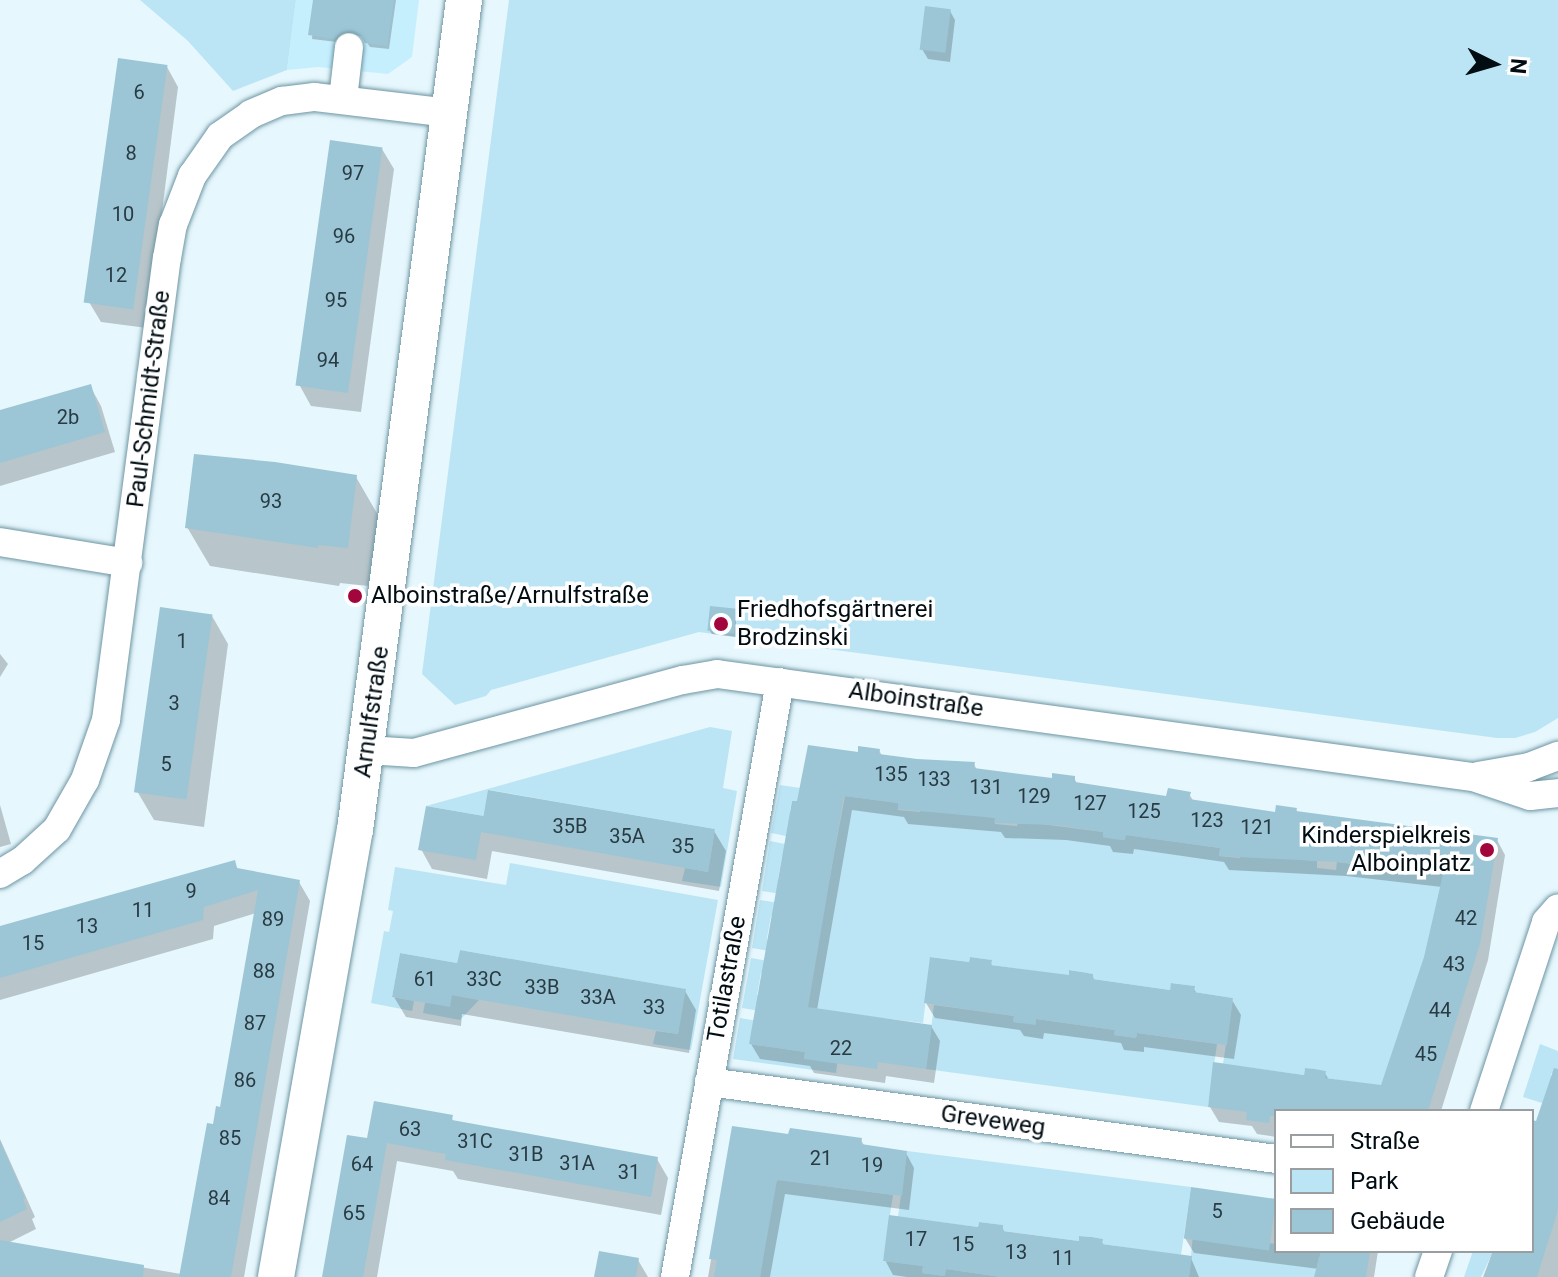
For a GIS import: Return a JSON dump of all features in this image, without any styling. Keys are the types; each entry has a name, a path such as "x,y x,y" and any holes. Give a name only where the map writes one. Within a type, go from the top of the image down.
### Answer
{"main road":[{"name":"Arnulfstraße","path":"276,1277 367,750 464,0"}],"street":[{"path":"343,99 349,47"},
{"name":"Paul-Schmidt-Straße","path":"0,874 22,861 57,829 85,780 106,720 134,561 167,258 173,225 192,176 220,136 251,114 300,98 343,99 450,113"},
{"path":"0,542 134,561"},
{"name":"Alboinstraße","path":"367,750 414,753 706,676 780,682 1473,777"},
{"name":"Totilastraße","path":"675,1277 780,682"},
{"path":"1473,777 1529,767 1558,756"},
{"path":"1473,777 1530,796 1558,793"},
{"path":"1485,1109 1546,922 1558,908"},
{"name":"Greveweg","path":"709,1082 1274,1159"},
{"path":"1429,1277 1437,1253"}],"shaded area":[{"path":"296,0 419,0 412,57 388,74 318,67 287,70"}],"green space":[{"path":"140,0 296,0 287,70 233,91 188,41"},
{"path":"509,0 1558,0 1558,718 1535,732 1515,738 1497,738 699,632 491,690 486,696 455,705 422,674"},
{"path":"710,727 732,731 723,788 737,791 721,887 682,881 685,868 708,872 715,829 489,790 484,816 426,806"},
{"path":"780,785 800,788 798,802 792,801 790,810 791,837 771,833"},
{"path":"845,796 898,803 898,810 920,812 922,806 995,818 995,824 1017,826 1018,821 1103,832 1103,837 1124,840 1126,835 1220,848 1219,856 1240,858 1241,854 1317,861 1317,868 1336,870 1337,862 1425,873 1426,869 1449,870 1433,944 1381,1086 1325,1078 1326,1071 1305,1068 1304,1075 1223,1064 1233,998 1193,992 1194,986 1172,983 1170,990 1093,979 1092,974 1070,970 1069,976 991,965 991,960 970,957 969,962 931,957 923,1023 809,1009 806,1004"},
{"path":"770,841 790,845 782,857 778,879 781,894 762,891"},
{"path":"510,863 718,900 691,1050 653,1044 656,1031 678,1034 685,989 460,950 457,963 400,953 392,997 414,1001 412,1011 371,1003 384,931 389,932 393,911 388,910 395,867 506,885"},
{"path":"760,900 779,903 777,916 771,916 767,938 770,951 752,948"},
{"path":"751,958 768,961 766,974 761,973 757,995 762,996 760,1011 742,1008"},
{"path":"452,995 479,1000 460,1020 423,1013 425,1003"},
{"path":"934,1005 1014,1016 1013,1022 1036,1024 1036,1019 1115,1030 1114,1035 1136,1038 1137,1033 1217,1044 1208,1107 926,1069"},
{"path":"740,1018 758,1021 749,1044 805,1052 804,1059 838,1057 836,1073 733,1059"},
{"path":"1540,1044 1558,1051 1558,1069 1551,1074 1553,1081 1542,1103 1523,1097"},
{"path":"907,1151 1191,1187 1181,1255 1102,1244 1102,1239 1092,1237 1080,1236 1079,1241 1003,1231 1002,1225 979,1222 978,1227 898,1217"},
{"path":"779,1180 893,1195 883,1261 923,1266 922,1273 944,1276 946,1269 1001,1277 760,1277 774,1182"},
{"path":"1193,1234 1231,1239 1231,1245 1253,1247 1254,1241 1274,1244 1274,1253 1326,1253 1325,1257 1319,1257 1315,1276 1320,1277 1189,1277"},
{"path":"1472,1253 1493,1253 1481,1277 1464,1277"}],"building":[{"path":"313,0 394,0 387,46 365,43 360,34 352,30 342,32 334,39 308,35"},
{"path":"925,6 951,9 945,53 920,50"},
{"path":"118,58 168,65 133,310 84,303"},
{"path":"330,140 382,147 348,393 295,386"},
{"path":"91,384 105,432 0,463 0,410"},
{"path":"194,454 275,462 357,475 348,548 318,545 318,548 185,528"},
{"path":"710,606 737,609 734,634 707,631"},
{"path":"160,607 212,614 186,800 134,792"},
{"path":"808,745 858,752 858,746 880,749 879,754 975,762 974,768 1052,778 1052,773 1075,776 1075,782 1166,796 1168,788 1191,792 1189,799 1275,812 1276,805 1297,808 1296,811 1498,838 1480,944 1429,1109 1274,1109 1269,1123 1246,1120 1247,1112 1208,1107 1213,1062 1304,1075 1305,1068 1315,1069 1326,1071 1325,1078 1381,1085 1424,957 1443,874 1337,862 1219,856 1220,848 1126,835 1125,840 1113,839 1103,837 1103,832 1056,825 994,823 995,818 898,809 898,803 844,796 808,1007 932,1025 926,1069 878,1062 877,1069 804,1059 805,1052 749,1044 792,801 797,801"},
{"path":"488,790 715,829 708,872 481,832 476,860 418,850 426,806 484,816"},
{"path":"235,860 237,868 300,880 231,1277 179,1277 207,1123 213,1124 216,1106 220,1107 258,890 204,907 203,920 0,978 0,926"},
{"path":"460,950 686,989 678,1034 452,995 450,1007 392,997 400,953 457,963"},
{"path":"930,957 969,962 970,957 992,960 991,965 1069,975 1069,970 1093,974 1093,979 1170,990 1171,983 1195,986 1194,992 1233,998 1227,1045 1137,1033 1136,1038 1114,1035 1115,1030 1036,1019 1036,1025 1013,1022 1014,1016 924,1003"},
{"path":"1554,1068 1558,1069 1558,1210 1537,1277 1484,1277 1492,1253 1534,1253 1536,1121"},
{"path":"374,1101 453,1115 452,1120 658,1157 651,1197 445,1160 446,1154 387,1143 363,1277 322,1277 347,1135 367,1138"},
{"path":"732,1126 788,1134 790,1128 862,1138 861,1144 907,1151 902,1196 777,1180 760,1277 714,1277 717,1260 709,1259"},
{"path":"0,1141 27,1209 0,1222"},
{"path":"1191,1187 1274,1199 1269,1250 1184,1238"},
{"path":"889,1215 978,1227 979,1222 1003,1225 1003,1231 1079,1241 1079,1236 1092,1237 1103,1239 1102,1244 1192,1256 1189,1277 1001,1277 946,1269 945,1276 922,1273 923,1266 883,1261"},
{"path":"0,1240 144,1265 143,1277 0,1277"},
{"path":"599,1251 639,1258 636,1277 594,1277"},
{"path":"1320,1253 1370,1253 1366,1277 1314,1277"}],"place":[{"name":"Alboinstraße/Arnulfstraße","path":"355,596"},
{"name":"Friedhofsgärtnerei Brodzinski","path":"721,624"},
{"name":"Kinderspielkreis Alboinplatz","path":"1487,850"}]}
